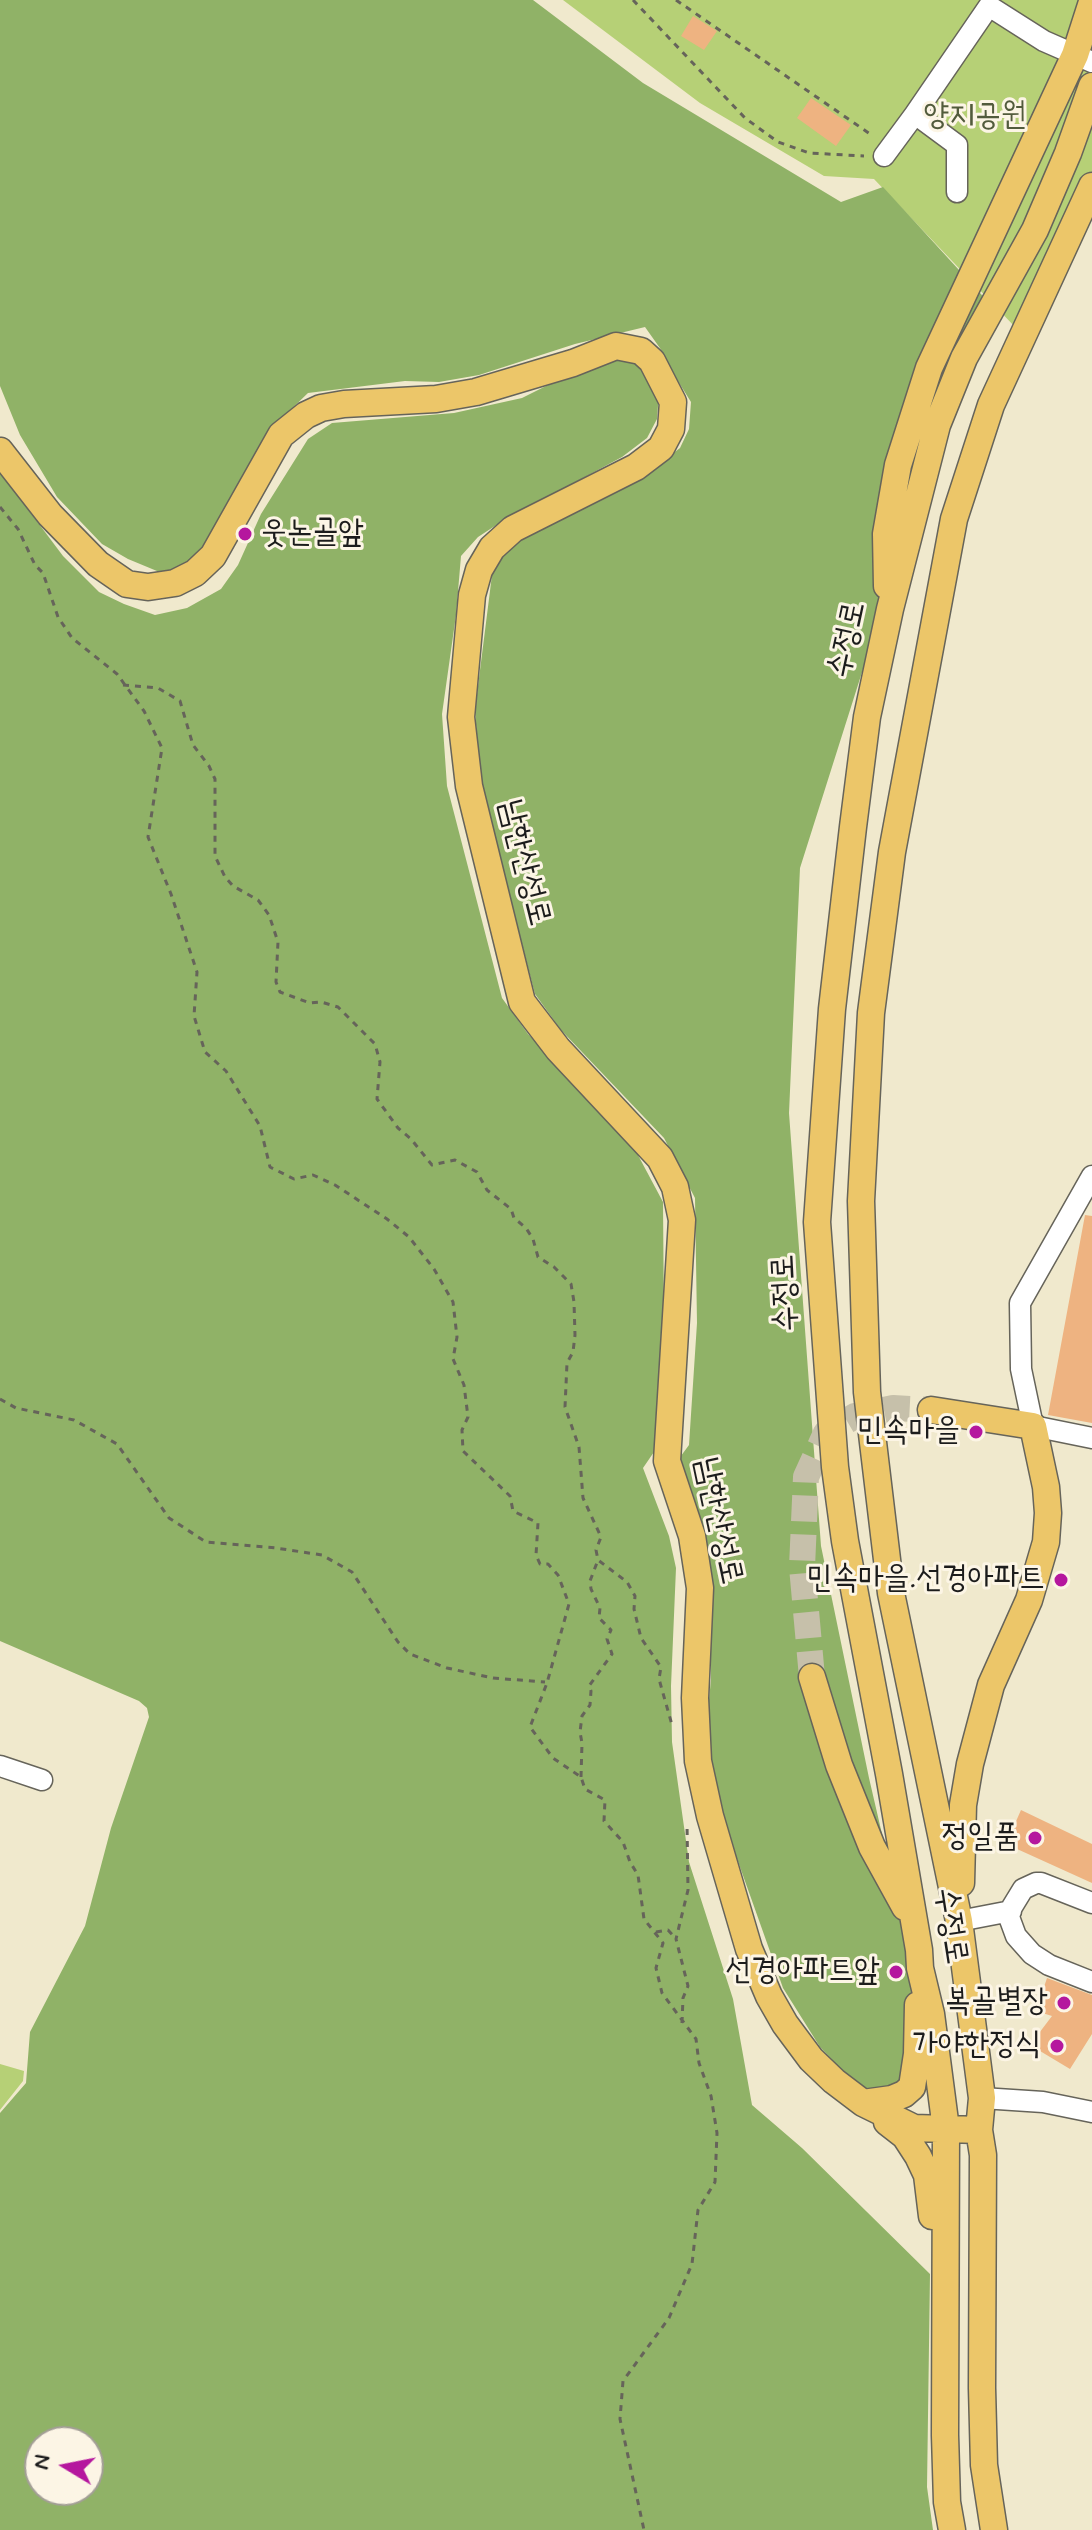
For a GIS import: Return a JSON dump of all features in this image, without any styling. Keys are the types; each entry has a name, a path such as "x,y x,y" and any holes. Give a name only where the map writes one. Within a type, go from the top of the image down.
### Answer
{"main road":[{"path":"887,623 886,534 898,465 929,368 1084,59 1092,2"},
{"name":"수정로","path":"952,2530 947,2502 945,2435 946,2129 934,2035 834,1466 817,1222 837,964 867,717 887,623 937,425 964,358 1035,230 1092,86"},
{"name":"수정로","path":"994,2530 984,2450 982,2388 983,2155 979,2130 982,2098 959,1921 891,1593 867,1392 861,1201 871,1013 892,852 954,519 991,405 1092,186"},
{"name":"남한산성로","path":"0,451 50,515 98,564 127,584 148,587 175,583 195,573 213,556 281,435 314,411 344,404 436,399 476,392 573,363 616,346 641,351 652,361 673,402 671,429 661,448 636,467 513,529 492,548 479,570 472,595 461,717 469,786 522,1002 558,1049 660,1158 675,1187 682,1220 667,1461 692,1536 700,1588 695,1698 698,1761 710,1816 749,1949 785,2024 811,2059 863,2103 914,2128 979,2130"},
{"path":"931,1410 1033,1426 1046,1487 1048,1513 1046,1542 1029,1600 991,1685 970,1764 963,1805 959,1921"},
{"path":"812,1677 839,1765 872,1847 915,1923"},
{"path":"863,2103 892,2099 912,2087 917,2062 920,1968"},
{"path":"942,2101 982,2098"},
{"path":"863,2103 905,2136 918,2156 927,2175 934,2236 944,2265"}],"street":[{"path":"887,152 989,6 1044,41 1084,59"},
{"path":"915,114 957,145 957,192"},
{"path":"1092,1176 1020,1303 1021,1369 1033,1426 1092,1438"},
{"path":"0,1766 42,1780"},
{"path":"1092,1903 1036,1883 1023,1889 1009,1917 1016,1936 1032,1954 1049,1965 1092,1982"},
{"path":"959,1921 1011,1911"},
{"path":"982,2098 1043,2102 1092,2112"}],"path":[{"path":"633,0 745,118 778,142 809,153 887,152"},
{"path":"676,0 887,152"},
{"path":"0,507 18,529 35,565 43,573 58,617 72,638 117,674 144,711 162,748 148,837 197,972 194,1016 205,1052 226,1071 260,1126 270,1167 294,1179 313,1175 335,1185 387,1219 409,1237 434,1269 453,1302 457,1337 453,1359 464,1385 468,1417 462,1430 463,1451 510,1496 513,1511 538,1523 536,1555 540,1564 548,1564 558,1575 569,1604 547,1683 530,1727 553,1758 581,1777"},
{"path":"123,685 158,688 180,701 193,745 215,779 215,856 233,886 258,900 269,915 278,942 276,982 280,992 310,1003 321,1002 338,1007 375,1044 380,1062 377,1099 398,1128 432,1165 455,1160 477,1172 487,1190 511,1209 514,1218 526,1228 538,1257 571,1284 575,1335 573,1352 567,1363 565,1407 579,1447 583,1498 601,1537 596,1550 598,1560 590,1581 600,1608 599,1618 611,1630 607,1639 612,1654 589,1686 590,1705 582,1716 580,1732 581,1777 585,1789 605,1800 604,1821 623,1842 638,1875 644,1919 663,1943 656,1968 662,1993 696,2039 717,2133 715,2182 698,2210 692,2264 669,2318 623,2381 620,2419 644,2530"},
{"path":"0,1399 16,1408 74,1420 117,1444 169,1518 206,1542 322,1555 352,1572 398,1642 410,1654 493,1678 547,1683"},
{"path":"598,1560 627,1582 635,1596 634,1609 641,1638 661,1667 659,1679 675,1737"},
{"path":"676,1939 688,1890 687,1820"},
{"path":"656,1932 668,1930 676,1939 688,1986 683,1998 682,2023"}],"green space":[{"path":"0,0 533,0 643,83 841,202 883,187 991,305 939,429 800,868 789,1113 821,1546 869,1778 911,1959 921,2062 902,2094 858,2087 820,2047 783,1988 724,1822 705,1738 711,1680 709,1564 675,1464 689,1445 697,1323 695,1198 664,1138 561,1030 535,994 480,782 475,710 493,567 510,548 533,532 654,468 680,448 689,429 691,402 645,327 575,344 479,375 439,382 405,381 308,393 278,422 201,554 169,576 102,544 57,497 20,435 0,386"},
{"name":"양지공원","path":"563,0 1092,0 1092,176 1015,327 874,179 824,176 700,103"},
{"path":"616,359 639,360 659,392 657,419 647,438 622,457 501,522 478,537 461,556 442,714 447,786 502,998 528,1034 631,1142 663,1202 664,1327 656,1449 643,1468 669,1536 676,1568 672,1742 689,1862 733,1999 752,2105 802,2148 930,2274 927,2487 933,2530 0,2530 0,2113 26,2083 30,2032 85,1926 111,1828 149,1717 147,1708 139,1701 0,1641 0,472 63,556 99,592 155,615 187,608 221,589 238,565 261,514 308,439 332,423 454,413 522,398"},
{"path":"0,2064 24,2071 23,2081 0,2110"}],"building":[{"path":"693,16 717,31 704,50 681,36"},
{"path":"811,98 851,125 836,146 797,118"},
{"path":"1085,1215 1092,1216 1092,1423 1048,1415"},
{"path":"1021,1810 1092,1844 1092,1883 1006,1844"},
{"path":"1047,1978 1092,1995 1092,2034 1070,2069 1030,2045 1052,2016 1036,2011"}],"tunnel":[{"path":"812,1677 802,1567 806,1477 826,1433 855,1416 893,1408 931,1410"}],"place":[{"name":"웃논골앞","path":"245,534"},
{"name":"민속마을","path":"976,1432"},
{"name":"민속마을.선경아파트","path":"1061,1580"},
{"name":"정일품","path":"1035,1838"},
{"name":"선경아파트앞","path":"896,1972"},
{"name":"복골별장","path":"1064,2003"},
{"name":"가야한정식","path":"1057,2046"}]}
